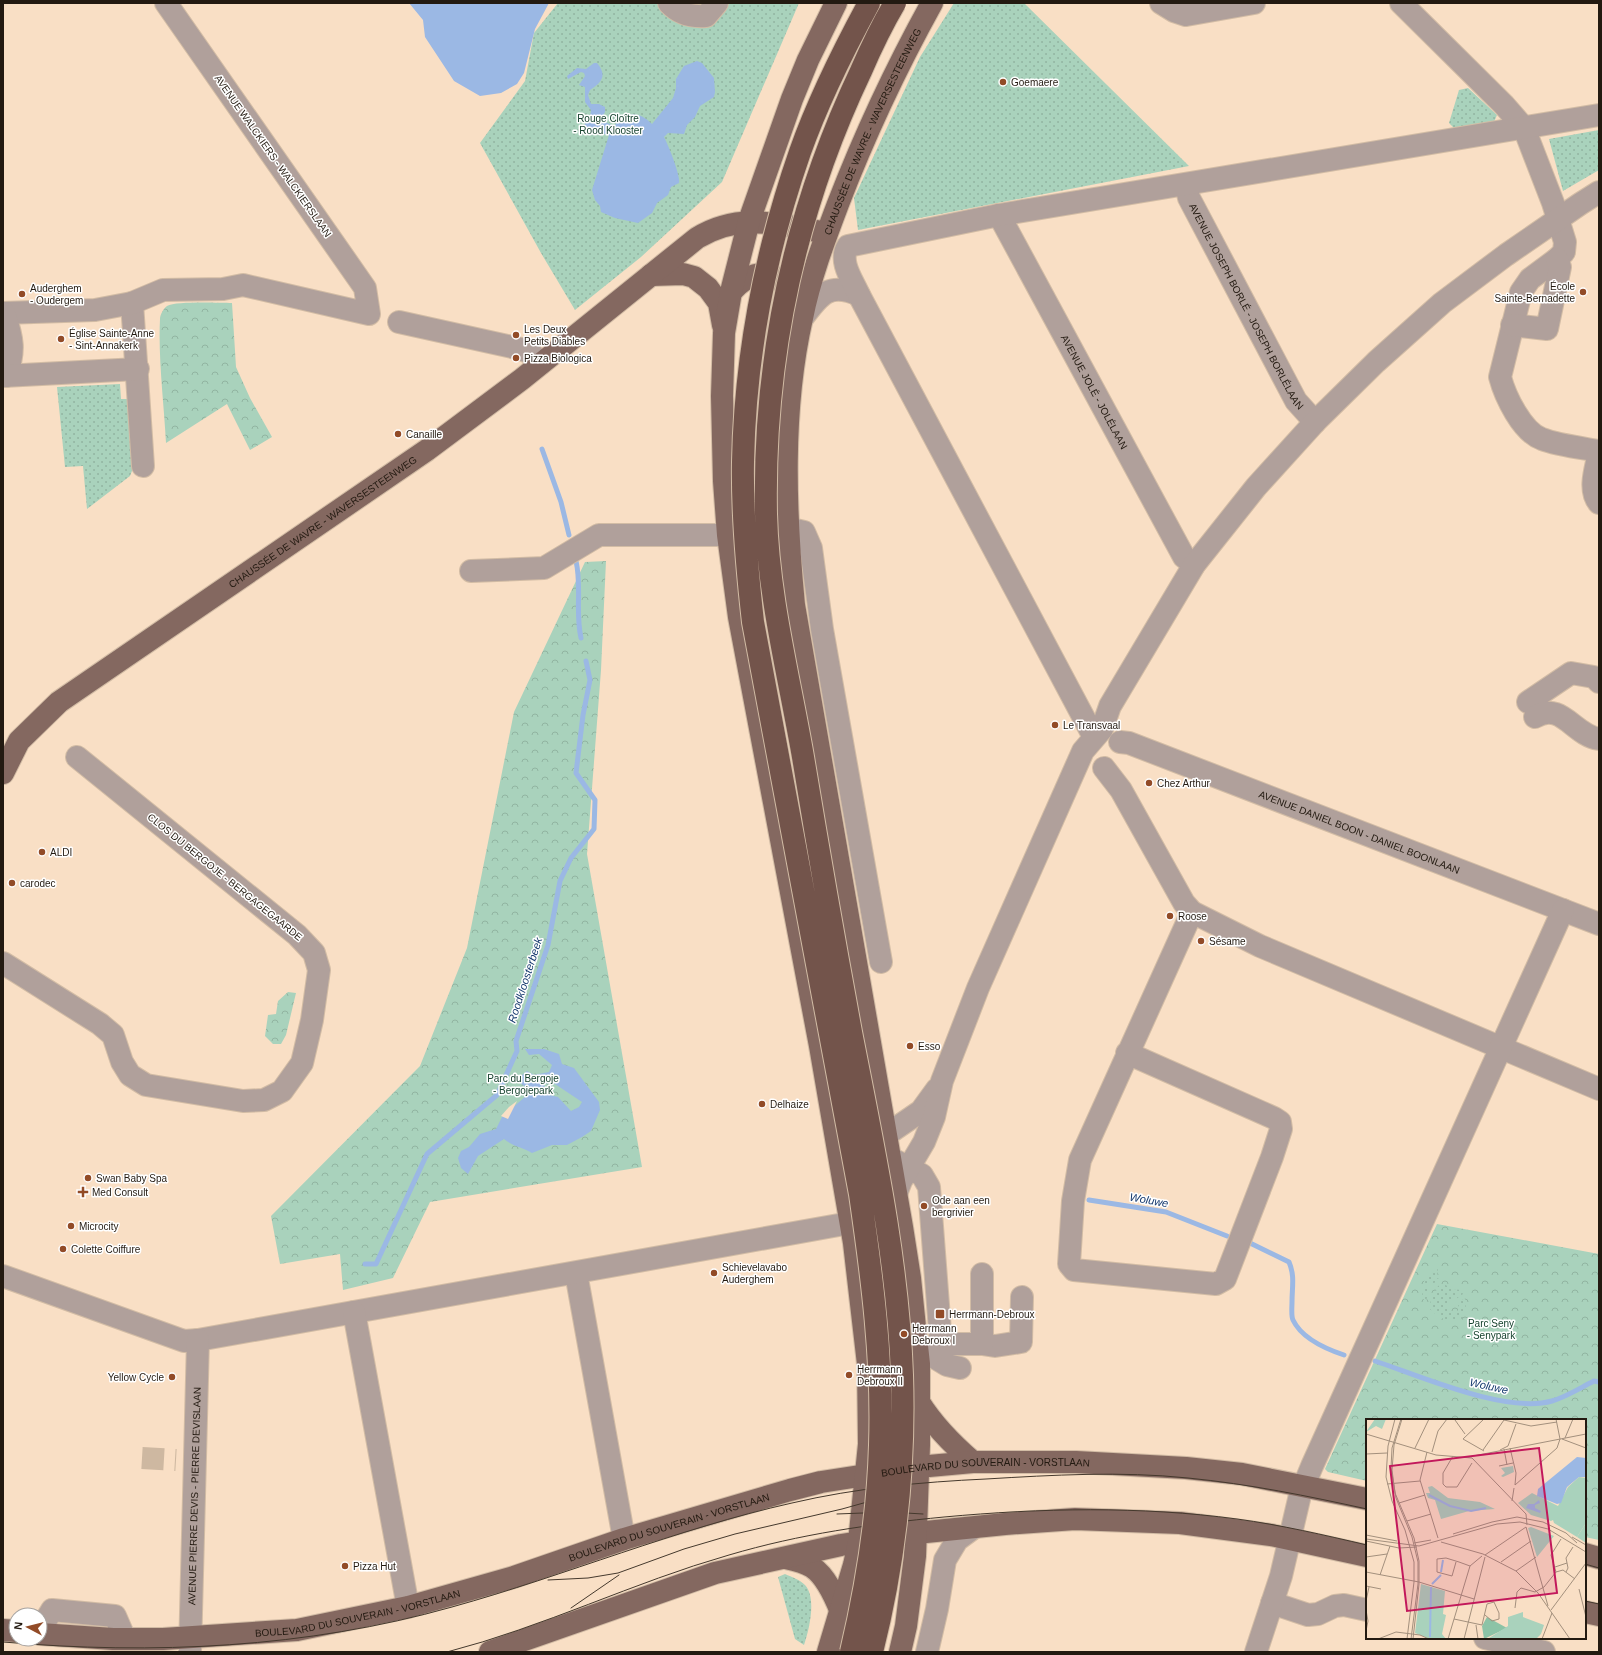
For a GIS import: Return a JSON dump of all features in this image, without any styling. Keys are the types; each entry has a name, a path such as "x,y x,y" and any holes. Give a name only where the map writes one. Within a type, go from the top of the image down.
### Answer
{"highway":[{"path":"851,1652 868,1568 877,1502 880,1444 880,1373 873,1282 860,1194 753,622 746,567 743,461 749,379 760,306 783,208 800,152 817,110 849,40 869,3"},
{"path":"872,1652 889,1571 899,1502 902,1444 902,1372 895,1294 881,1190 826,899 802,752 776,619 769,565 766,517 766,462 771,382 782,309 792,258 804,214 838,119 895,3"}],"main road":[{"name":"CHAUSSÉE DE WAVRE - WAVERSESTEENWEG","path":"3,773 8,749 19,741 59,702 427,450 540,364 706,233 714,229 749,221 768,222 826,233 858,153 882,99 932,3"},
{"path":"828,1652 841,1612 859,1542 869,1444 868,1364 850,1223 820,1046 743,639 728,535 723,466 722,396 724,333 731,292 749,221 792,100 833,5"},
{"path":"826,233 811,278 801,320 790,413 787,528 794,605 806,684 886,1135 899,1163 896,1194 910,1278 930,1354 919,1402 916,1534 906,1626 900,1652"},
{"path":"651,275 683,274 694,277 701,282 708,288 719,303 724,333"},
{"path":"731,292 748,277 762,274 776,277 792,291 800,302 801,320"},
{"path":"842,1174 886,1135"},
{"path":"919,1402 928,1418 947,1440 974,1462"},
{"name":"BOULEVARD DU SOUVERAIN - VORSTLAAN","path":"48,1634 190,1644 297,1630 408,1607 514,1577 624,1540 797,1488 918,1467 974,1462 1094,1462 1186,1468 1242,1474 1304,1485 1366,1499"},
{"path":"490,1652 714,1573 859,1542 1005,1524 1075,1520 1180,1522 1234,1529 1290,1539 1366,1556"},
{"path":"1586,1554 1599,1558"},
{"path":"784,1557 812,1568 817,1572 836,1600 841,1612"},
{"path":"841,1612 863,1599 874,1596 885,1598 896,1605 906,1626"},
{"path":"1586,1612 1599,1615"}],"street":[{"name":"AVENUE WALCKIERS - WALCKIERSLAAN","path":"132,303 163,290 222,289 243,285 369,314 365,288 166,3"},
{"path":"669,3 682,13 693,17 706,16 717,3"},
{"path":"1161,3 1174,11 1186,15 1254,3"},
{"path":"1401,3 1504,105 1524,128 1565,242 1564,252 1557,260 1530,279 1521,292 1500,377 1504,391 1524,425 1541,439 1599,452 1593,486 1595,499 1599,503"},
{"path":"1599,115 999,215 848,246 845,251 844,260 859,295 1081,709 1121,790 1184,903 1192,912 1260,946 1599,1089"},
{"name":"AVENUE JOSEPH BORLÉ - JOSEPH BORLÉLAAN","path":"1186,185 1189,198 1296,402 1315,422"},
{"path":"930,1354 929,1187 922,1175 899,1163 924,1142 934,1117 942,1081 978,988 1066,791 1101,748 1110,706 1194,565 1256,487 1315,422 1376,362 1442,303 1558,219 1599,192"},
{"name":"AVENUE JOLÉ - JOLÉLAAN","path":"999,215 1184,557 1194,565"},
{"path":"1512,324 1547,329 1560,267 1557,260"},
{"path":"801,320 817,298 824,293 834,289 848,290 859,295"},
{"path":"138,369 4,376 12,358 13,344 4,313 95,310 132,303 138,369 143,466"},
{"path":"399,322 521,349 531,353 540,364"},
{"path":"787,528 804,532 811,548 822,629 881,962"},
{"path":"471,571 544,568 599,535 728,535"},
{"path":"1599,682 1594,677 1571,673 1531,710 1561,715 1582,733 1599,739"},
{"name":"AVENUE DANIEL BOON - DANIEL BOONLAAN","path":"1101,748 1129,743 1599,924"},
{"name":"CLOS DU BERGOJE - BERGAGEGAARDE","path":"3,963 100,1024 113,1035 122,1062 130,1075 146,1085 243,1101 264,1100 282,1090 302,1063 312,1020 318,970 314,953 297,934 77,757"},
{"path":"1256,1652 1272,1604 1304,1485 1345,1389 1563,910"},
{"path":"1128,1053 1280,1122 1281,1129 1272,1157 1225,1279 1216,1284 1074,1270 1069,1264 1073,1200 1080,1160 1128,1053 1192,912"},
{"path":"886,1135 921,1111 942,1081"},
{"path":"3,1276 184,1340 198,1340 576,1273 737,1242 850,1223"},
{"path":"576,1273 624,1540"},
{"path":"982,1274 982,1344"},
{"path":"930,1354 982,1344 995,1346 1021,1342 1022,1297"},
{"path":"354,1312 408,1607"},
{"name":"AVENUE PIERRE DEVIS - PIERRE DEVISLAAN","path":"190,1644 185,1461 198,1340"},
{"path":"930,1354 948,1365 960,1368"},
{"path":"927,1652 937,1609 945,1560 957,1540 972,1528"},
{"path":"1272,1604 1308,1615 1318,1614 1335,1606 1344,1605 1366,1610"},
{"path":"48,1617 52,1610 115,1616 124,1639"},
{"path":"1489,1639 1544,1652"}],"green space":[{"name":"Rouge Cloître - Rood Klooster","path":"558,3 799,3 722,182 641,257 575,310 541,253 480,143 525,81 534,33"},
{"path":"954,3 1024,3 1189,166 858,230 854,198 920,57"},
{"path":"1468,88 1497,115 1494,122 1455,129 1449,123 1459,90"},
{"path":"1599,130 1599,170 1563,191 1549,139"},
{"path":"179,303 232,303 236,367 250,398 272,437 250,450 227,404 166,443 160,349 160,319 162,312 167,306"},
{"path":"120,384 121,399 131,399 135,463 130,476 87,509 83,466 65,467 57,387"},
{"name":"Parc du Bergoje - Bergojepark","path":"606,561 601,670 587,854 642,1167 430,1202 393,1278 343,1290 340,1254 280,1264 271,1216 420,1066 467,948 514,712 585,562"},
{"path":"288,992 296,993 286,1035 281,1044 273,1044 265,1036 268,1015 276,1014 278,1001"},
{"name":"Parc Seny - Senypark","path":"1437,1224 1599,1254 1599,1540 1586,1537 1586,1419 1366,1419 1366,1481 1328,1472 1325,1469"},
{"path":"1438,1266 1437,1278 1441,1280 1429,1285 1426,1303 1422,1297 1424,1281"},
{"path":"1444,1284 1452,1289 1461,1290 1463,1294 1449,1304 1448,1312 1453,1314 1457,1313 1459,1307 1457,1303 1465,1298 1466,1310 1462,1320 1452,1321 1444,1319 1429,1308 1433,1292 1436,1291 1438,1286"},
{"path":"785,1574 805,1585 811,1598 810,1623 804,1645 795,1639 778,1577"}],"water":[{"path":"409,3 549,3 535,29 524,73 517,84 501,93 480,96 454,81 425,37 423,20"},
{"path":"697,61 702,63 714,78 715,92 714,97 700,106 695,117 687,125 684,134 668,133 664,137 676,168 679,183 671,187 668,195 657,203 652,213 638,223 615,218 601,212 600,206 595,200 592,190 609,135 589,131 584,127 591,110 585,102 585,87 579,85 585,76 584,73 581,72 568,79 567,76 577,68 586,69 594,63 597,63 603,75 602,79 590,90 588,95 591,104 599,104 605,107 605,112 601,119 601,123 605,122 614,126 623,118 632,114 642,116 652,124 673,98 676,88 676,79 684,66"},
{"path":"525,1049 544,1049 559,1054 562,1064 574,1068 599,1102 600,1110 591,1131 567,1145 552,1145 532,1153 504,1139 478,1156 468,1174 461,1168 458,1158 461,1151 469,1147 480,1134 496,1129 502,1117 526,1096 527,1088 516,1080 527,1071 534,1075 549,1072 552,1065 539,1054 529,1055","holes":["552,1082 582,1102 579,1107 571,1111 558,1097 542,1093 545,1084"]}],"pier":[{"path":"517,1101 508,1119 501,1116 509,1107"}],"waterway":[{"name":"Roodkloosterbeek","path":"542,449 561,502 569,535"},
{"name":"Roodkloosterbeek","path":"576,561 578,571 579,628 581,638"},
{"name":"Roodkloosterbeek","path":"365,1264 376,1264 427,1154 497,1095 517,1051 516,1041 548,945 560,881 571,858 594,829 595,800 576,773 583,715 590,680 586,661"},
{"name":"Woluwe","path":"1089,1200 1166,1212 1227,1236"},
{"name":"Woluwe","path":"1250,1243 1289,1262 1293,1277 1292,1316 1297,1327 1302,1333 1330,1350 1344,1355"},
{"name":"Woluwe","path":"1375,1361 1463,1392 1511,1402 1533,1404 1552,1401 1568,1395 1594,1381 1599,1382"}],"tunnel":[{"path":"142,1458 176,1460"}],"tram line":[{"path":"3,1642 116,1648 173,1647 229,1645 286,1640 342,1632 397,1621 452,1607 537,1581 664,1539 749,1514 840,1493 913,1484 1062,1475 1112,1474 1163,1476 1256,1487 1366,1509"},
{"path":"548,1580 588,1578 618,1573 684,1549 735,1534 842,1509 910,1490"},
{"path":"447,1652 519,1630 658,1578 729,1555 782,1541 836,1531 917,1520 980,1514 1054,1510 1127,1510 1164,1512 1253,1521 1302,1530 1366,1545"},
{"path":"837,1514 889,1512 923,1514"},
{"path":"1586,1564 1599,1568"},
{"path":"571,1608 619,1575"},
{"path":"1586,1601 1599,1604"}],"place":[{"name":"Goemaere","path":"1003,82"},
{"name":"École Sainte-Bernadette","path":"1583,292"},
{"name":"Auderghem - Oudergem","path":"22,294"},
{"name":"Les Deux Petits Diables","path":"516,335"},
{"name":"Église Sainte-Anne - Sint-Annakerk","path":"61,339"},
{"name":"Pizza Biologica","path":"516,358"},
{"name":"Canaille","path":"398,434"},
{"name":"Le Transvaal","path":"1055,725"},
{"name":"Chez Arthur","path":"1149,783"},
{"name":"ALDI","path":"42,852"},
{"name":"carodec","path":"12,883"},
{"name":"Roose","path":"1170,916"},
{"name":"Sésame","path":"1201,941"},
{"name":"Esso","path":"910,1046"},
{"name":"Delhaize","path":"762,1104"},
{"name":"Swan Baby Spa","path":"88,1178"},
{"name":"Med Consult","path":"83,1192"},
{"name":"Ode aan een bergrivier","path":"924,1206"},
{"name":"Microcity","path":"71,1226"},
{"name":"Colette Coiffure","path":"63,1249"},
{"name":"Schievelavabo Auderghem","path":"714,1273"},
{"name":"Herrmann-Debroux","path":"940,1314"},
{"name":"Herrmann Debroux I","path":"904,1334"},
{"name":"Herrmann Debroux II","path":"849,1375"},
{"name":"Yellow Cycle","path":"172,1377"},
{"name":"Pizza Hut","path":"345,1566"}]}
